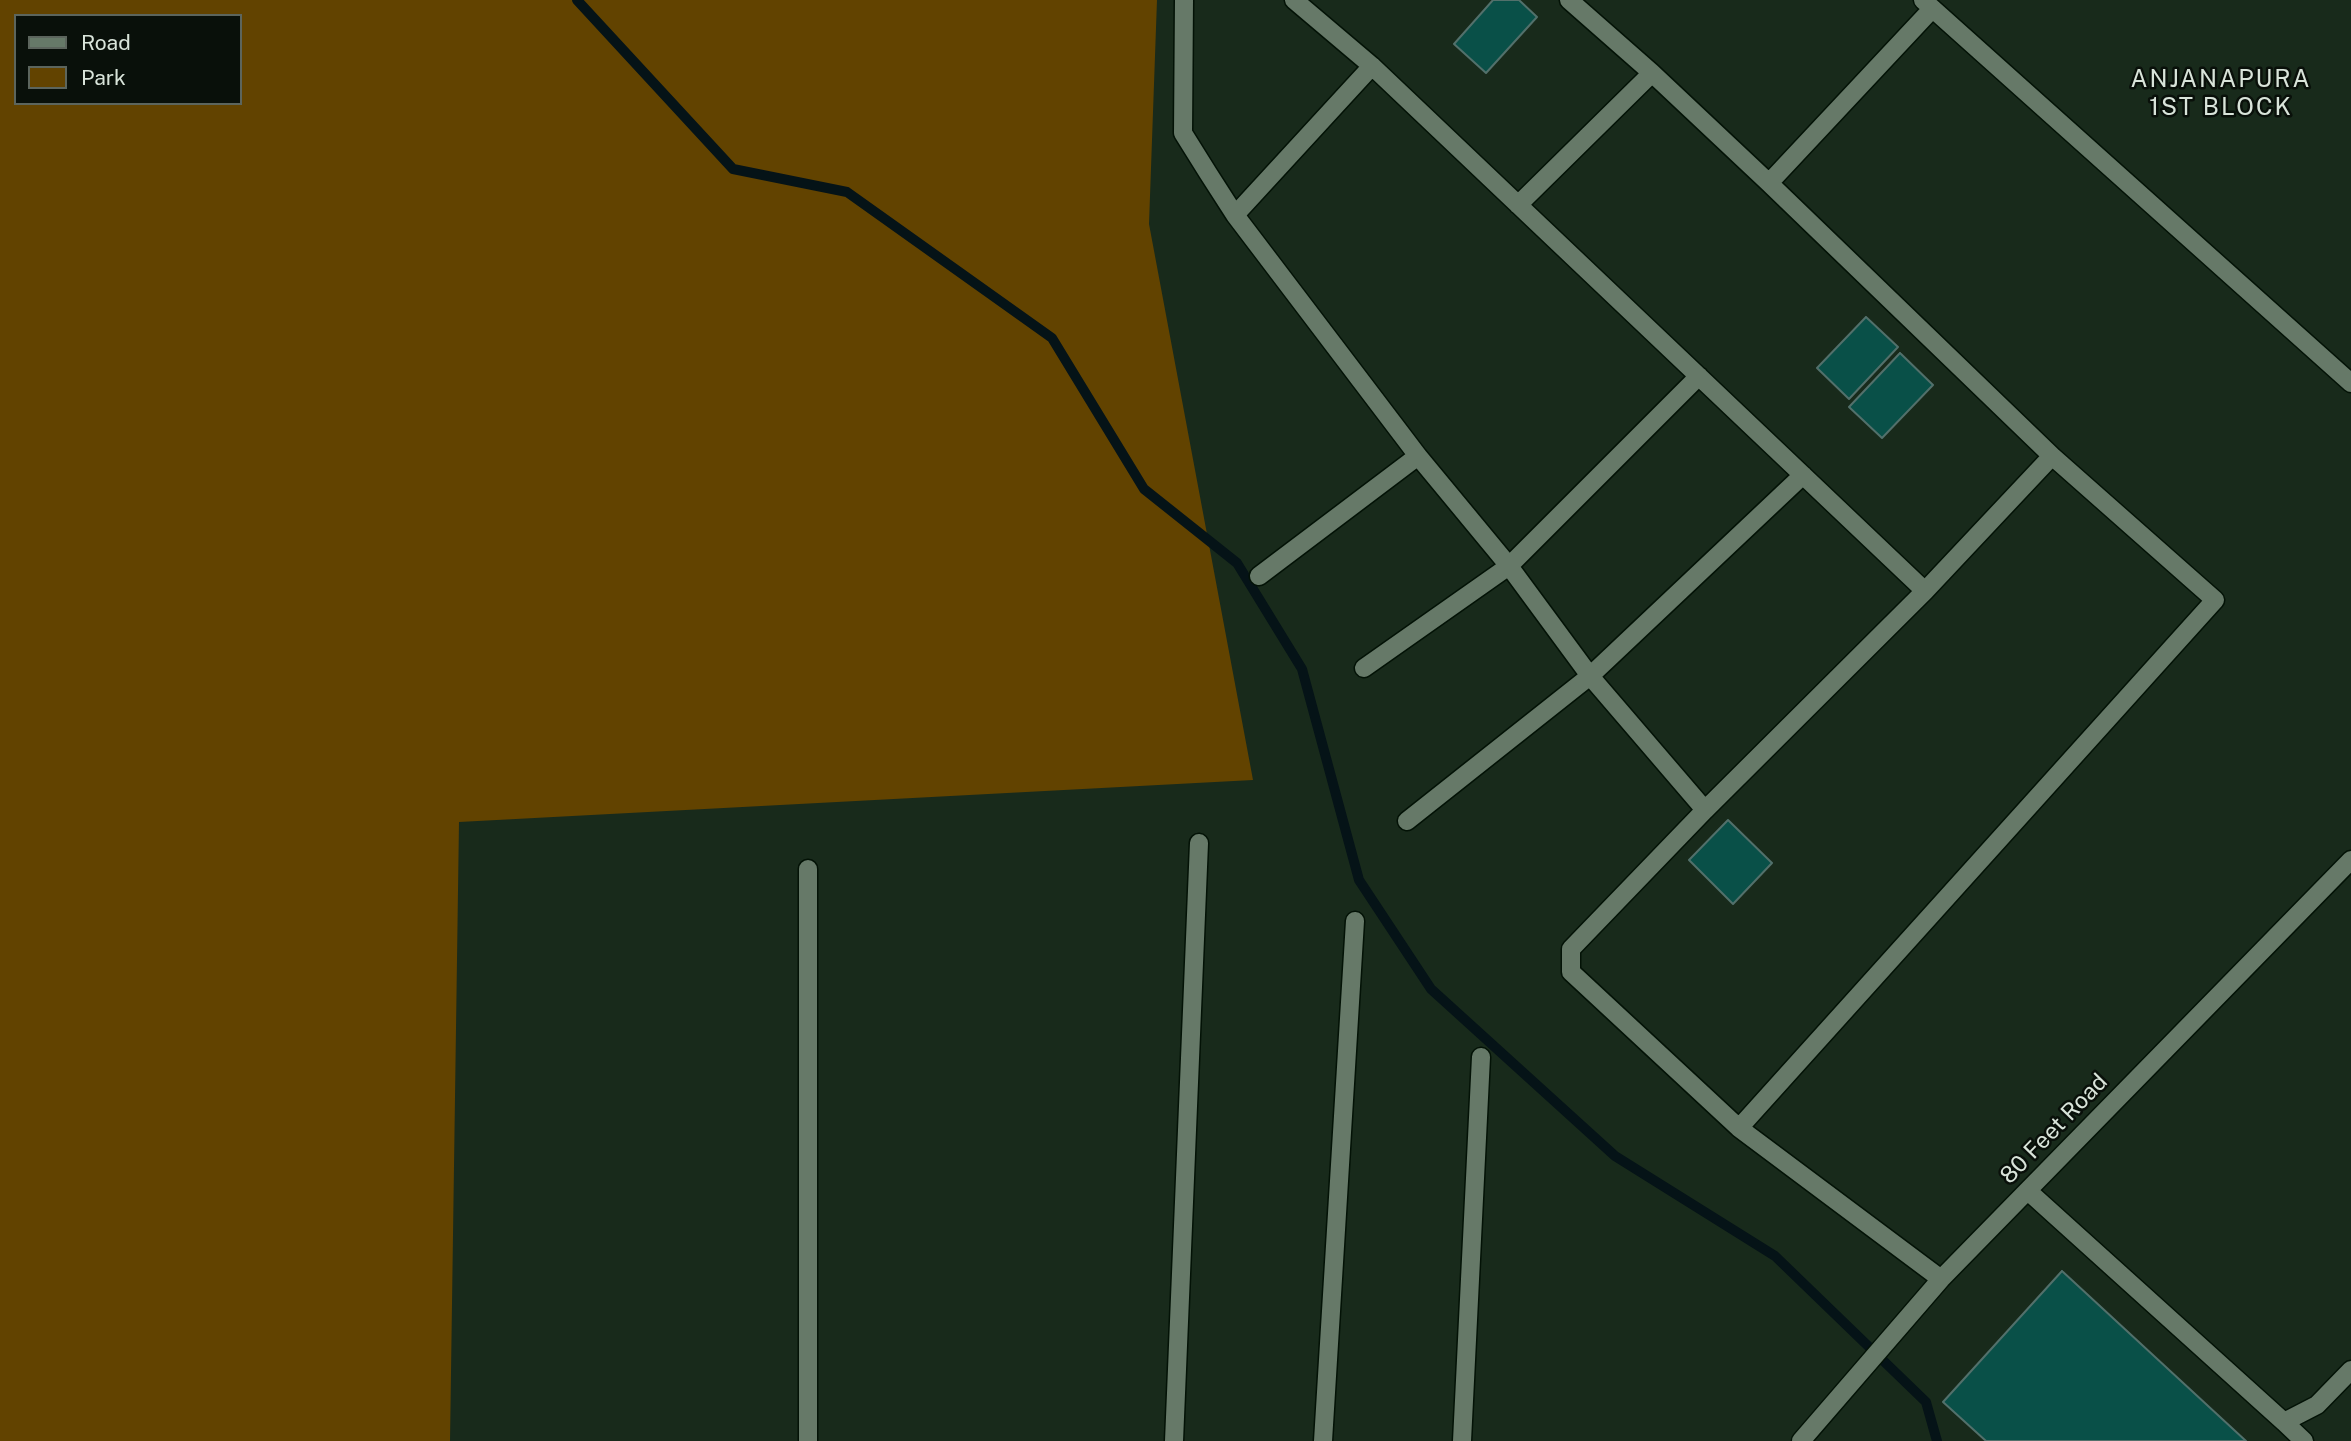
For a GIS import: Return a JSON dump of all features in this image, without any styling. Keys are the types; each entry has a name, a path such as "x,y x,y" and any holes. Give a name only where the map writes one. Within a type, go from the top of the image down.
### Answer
{"street":[{"path":"1184,0 1183,133 1235,215 1418,456 1509,565 1590,676 1705,810"},
{"path":"1294,0 1372,66 1925,591"},
{"path":"1569,0 1652,73 1769,183 2052,456 2215,600 1739,1128"},
{"path":"1769,183 1927,4 2351,383"},
{"path":"1235,215 1372,66"},
{"path":"1518,205 1652,73"},
{"path":"1364,668 1509,565 1699,376"},
{"path":"1259,576 1418,456"},
{"path":"1941,1279 1739,1128 1572,972 1571,949 1705,810 1925,591 2052,456"},
{"path":"1407,821 1590,676 1803,475"},
{"path":"1174,1441 1199,843"},
{"name":"80 Feet Road","path":"1801,1441 1941,1279 2351,860"},
{"path":"808,869 808,1441"},
{"path":"1323,1441 1354,921"},
{"path":"1462,1441 1481,1057"},
{"path":"2028,1191 2304,1441"},
{"path":"2284,1422 2318,1405 2351,1370"}],"green space":[{"path":"0,0 1157,0 1149,224 1253,780 459,822 450,1441 0,1441"}],"building":[{"path":"1493,0 1519,0 1537,17 1486,73 1454,44"},
{"path":"1866,317 1898,347 1849,399 1817,368"},
{"path":"1900,353 1933,385 1882,438 1849,407"},
{"path":"1728,820 1772,863 1733,904 1689,860"},
{"path":"2062,1271 2246,1441 1986,1441 1943,1402"}],"waterway":[{"path":"577,0 733,169 847,192 1052,338 1144,489 1237,563 1302,669 1359,880 1431,989 1615,1156 1775,1256 1926,1402 1937,1441"}],"district":[{"name":"ANJANAPURA 1ST BLOCK","path":"2221,94"}]}
